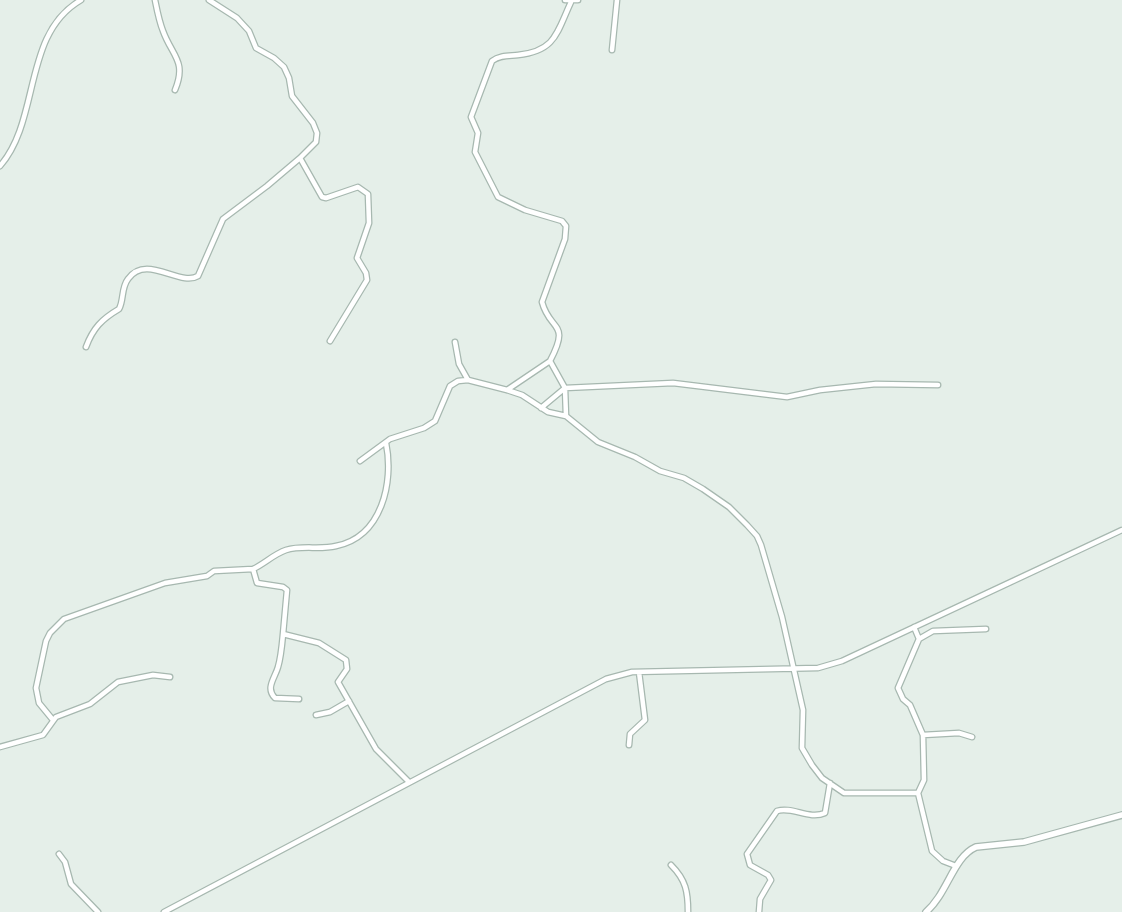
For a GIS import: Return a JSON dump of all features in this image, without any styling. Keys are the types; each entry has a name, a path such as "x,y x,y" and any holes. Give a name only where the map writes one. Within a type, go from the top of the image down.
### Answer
{"street":[{"path":"0,166 15,146 43,46 66,10 81,0"},
{"path":"155,0 162,30 175,54 181,72 175,90"},
{"path":"86,347 92,332 100,322 119,309 126,283 132,274 151,269 186,279 198,276 223,219 267,186 313,146 317,134 313,123 292,96 287,72 274,58 256,48 245,26 232,14 209,0"},
{"path":"566,0 571,2 578,0"},
{"path":"612,50 617,0"},
{"path":"507,390 550,361 559,336 558,330 544,308 542,297 565,239 566,226 562,221 525,210 498,197 475,152 478,133 472,114 492,61 500,57 520,55 549,46 559,30 571,2"},
{"path":"300,158 324,198 358,187 364,189 369,197 369,223 357,258 366,273 367,280 330,341"},
{"path":"456,342 460,364 468,380"},
{"path":"550,361 565,388 566,416"},
{"path":"360,461 390,439 433,423 439,416 450,386 458,381 468,380 522,395 551,414 566,416 598,442 635,457 660,471 684,478 729,507 757,536 782,617 804,710 802,748 812,764 830,783 844,793 851,795 910,791 918,793"},
{"path":"541,408 565,388 673,383 788,397 820,390 876,384 938,385"},
{"path":"53,720 39,703 36,688 46,641 50,633 64,619 165,583 207,576 214,571 252,569 284,551 337,546 356,537 377,515 388,487 390,461 386,443"},
{"path":"164,912 606,679 621,674 639,672 818,668 842,661 1122,530"},
{"path":"252,569 257,583 283,587 287,590 278,668 272,679 271,690 276,698 299,699"},
{"path":"914,627 919,639"},
{"path":"956,866 943,861 932,851 918,793 924,780 923,735 910,706 903,699 898,688 919,639 932,631 986,630"},
{"path":"283,634 319,643 346,660 347,669 338,684 376,749 409,782"},
{"path":"629,745 630,734 645,720 639,672"},
{"path":"0,747 42,735 58,716 90,704 118,682 153,675 170,677"},
{"path":"316,715 330,712 349,701"},
{"path":"923,735 959,733 972,737"},
{"path":"760,912 760,899 770,880 768,875 750,865 746,859 747,854 777,811 783,809 815,815 824,812 830,783"},
{"path":"926,912 937,903 964,854 976,847 1024,842 1122,815"},
{"path":"59,854 65,862 71,884 93,904 98,912"},
{"path":"671,866 680,874 687,888 688,912"}]}
